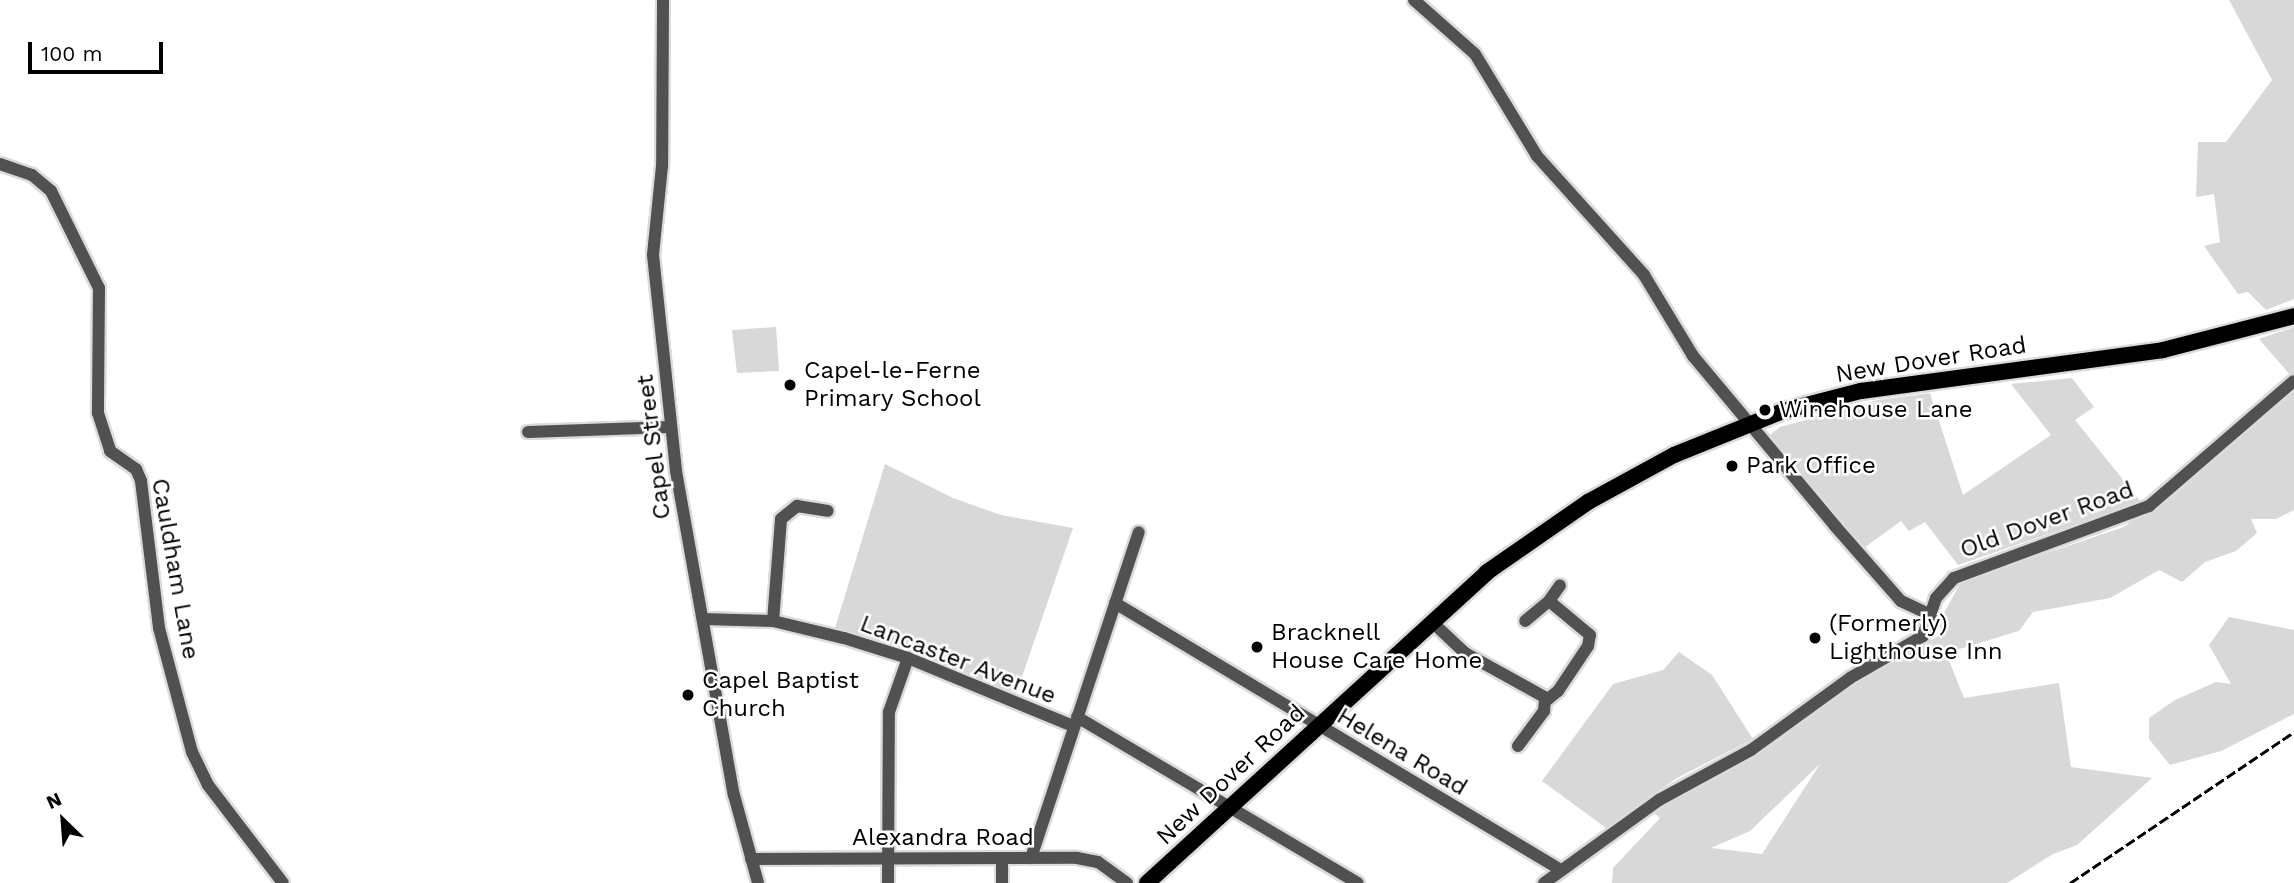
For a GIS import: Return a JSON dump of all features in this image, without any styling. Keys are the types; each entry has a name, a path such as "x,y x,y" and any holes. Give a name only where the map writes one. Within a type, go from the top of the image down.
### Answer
{"main road":[{"name":"New Dover Road","path":"1147,883 1432,621 1517,549 1588,502 1674,455 1751,423 1901,383 2163,350 2294,317"}],"street":[{"name":"Capel Street","path":"663,0 662,166 653,255 671,427 682,515 704,618 734,795 758,883"},
{"path":"1414,0 1475,54 1537,156 1644,275 1693,356 1901,601 1931,615"},
{"name":"Cauldham Lane","path":"0,164 32,175 51,191 99,288 98,414 110,451 136,469 141,481 159,628 192,752 208,785 283,883"},
{"name":"Old Dover Road","path":"1544,883 1659,800 1751,750 1850,678 1918,639 1928,628 1939,593 1958,575 2086,533 2158,500 2294,381"},
{"path":"528,432 671,427"},
{"path":"773,621 781,519 797,506 828,511"},
{"path":"1031,858 1139,532"},
{"path":"1525,621 1549,601 1560,585"},
{"path":"1545,699 1558,691 1590,639 1585,629 1549,601"},
{"name":"Helena Road","path":"1115,603 1561,870"},
{"name":"Lancaster Avenue","path":"704,618 773,621 908,658 1075,722 1230,807 1358,883"},
{"path":"1432,621 1460,649 1545,699"},
{"path":"888,883 890,708 908,658"},
{"path":"1518,746 1544,711 1545,699"},
{"name":"Alexandra Road","path":"751,859 1094,860 1127,883"},
{"path":"1002,859 1002,883"}],"shaded area":[{"path":"2229,0 2294,0 2294,299 2266,310 2248,292 2238,294 2204,246 2220,242 2214,194 2196,197 2198,142 2226,142 2272,80"},
{"path":"776,327 779,371 737,373 732,330"},
{"path":"2294,327 2294,373 2291,376 2259,339"},
{"path":"2072,378 2094,407 2075,420 2141,502 1958,565 1925,522 1909,531 1901,521 1861,550 1766,438 1780,427 1878,400 1930,393 1963,495 2051,435 2011,384"},
{"path":"2294,389 2294,510 2276,519 2251,519 2257,533 2236,551 2205,562 2182,582 2159,570 2110,598 2033,612 2019,631 1946,653 1964,698 2059,683 2071,767 2152,778 2077,845 2053,854 2007,883 1612,883 1613,868 1660,818 1651,811 1654,808 1780,740 1840,691 1942,634 1939,622 1961,582 2124,527","holes":["1820,764 1762,854 1711,848 1750,831"]},
{"path":"885,464 953,498 1001,515 1073,528 1014,700 835,628"},
{"path":"2229,617 2294,630 2294,714 2221,751 2170,765 2149,739 2149,718 2175,700 2216,682 2231,684 2209,645"},
{"path":"1679,652 1712,675 1753,739 1677,778 1606,828 1542,781 1613,684 1663,670"}],"railway":[{"path":"2070,883 2294,732"}],"place":[{"name":"Capel-le-Ferne Primary School","path":"790,385"},
{"name":"Winehouse Lane","path":"1765,410"},
{"name":"Park Office","path":"1732,466"},
{"name":"(Formerly) Lighthouse Inn","path":"1815,638"},
{"name":"Bracknell House Care Home","path":"1257,647"},
{"name":"Capel Baptist Church","path":"688,695"}]}
